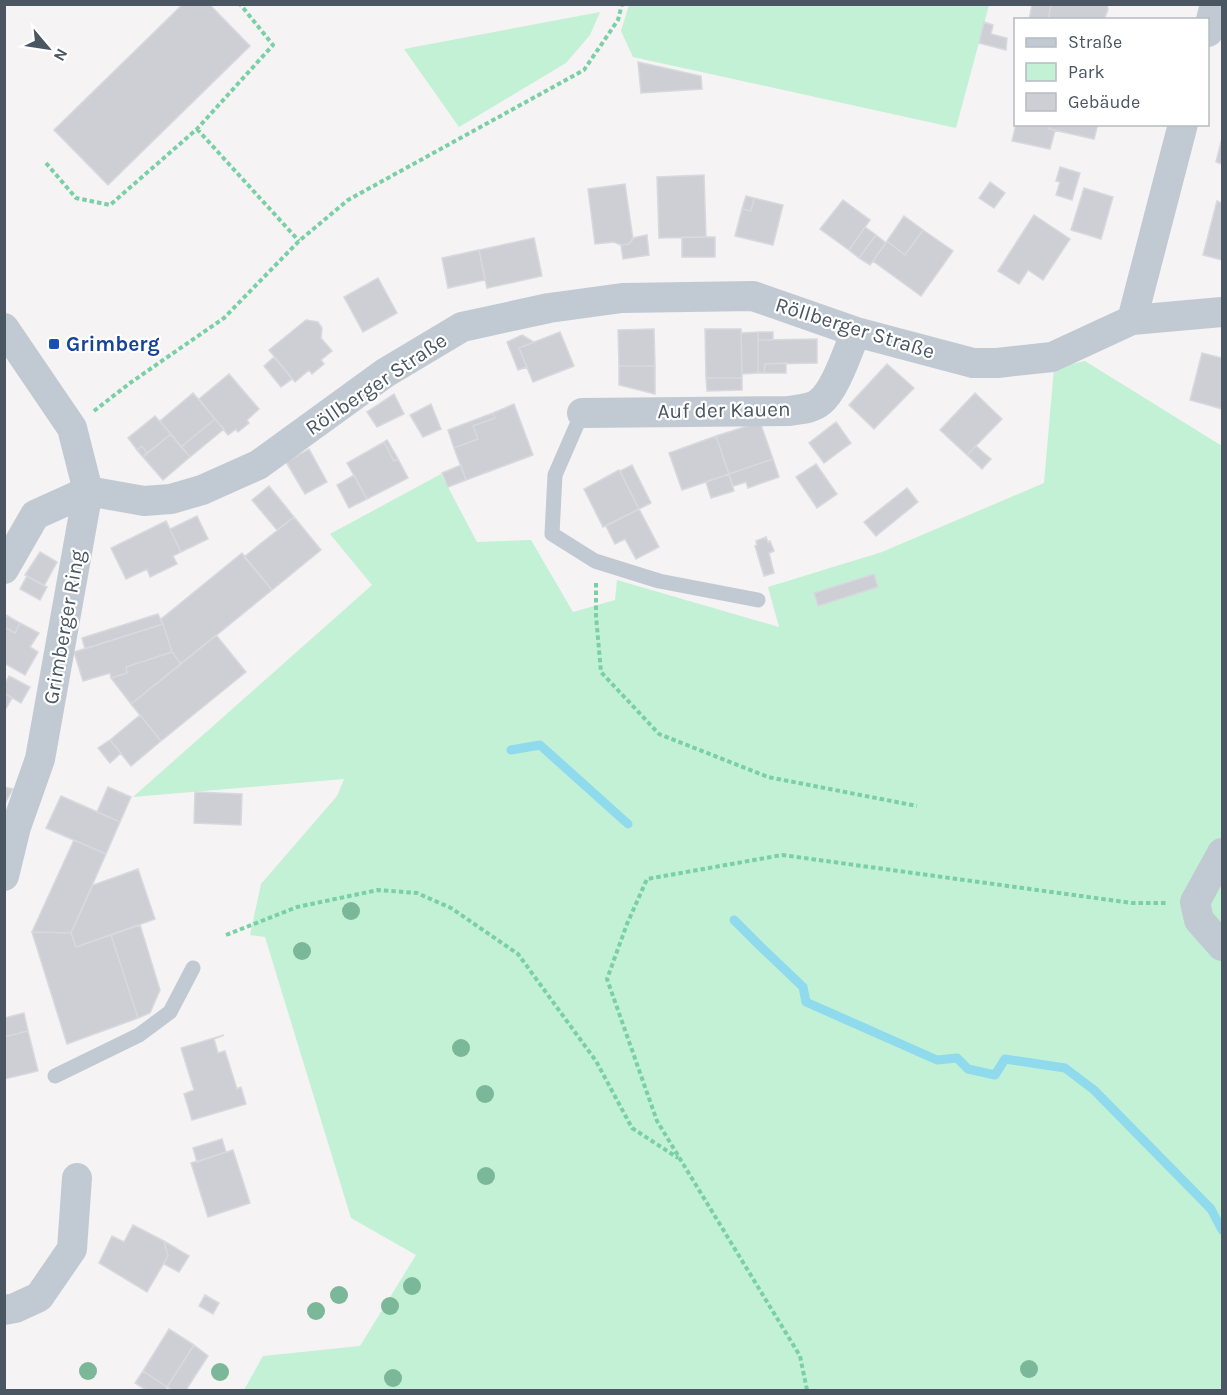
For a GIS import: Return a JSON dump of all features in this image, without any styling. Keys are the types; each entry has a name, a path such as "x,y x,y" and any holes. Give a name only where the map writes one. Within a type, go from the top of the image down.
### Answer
{"street":[{"path":"1209,28 1215,4"},
{"path":"1132,320 1182,126"},
{"name":"Röllberger Straße","path":"88,491 144,501 171,499 202,489 258,465 385,373 462,327 549,308 622,298 753,296 856,332 973,363 997,363 1052,357 1132,320 1222,312"},
{"path":"4,328 72,428 88,491 35,515 4,569"},
{"name":"Auf der Kauen","path":"582,413 789,411 812,407 820,403 834,386 856,332"},
{"name":"Grimberger Ring","path":"4,876 16,827 40,759 88,491"},
{"path":"1222,853 1195,902 1199,920 1222,946"},
{"path":"4,1310 15,1308 39,1297 72,1250 77,1178"}],"lane":[{"path":"582,413 555,475 552,534 596,561 659,580 758,600"},
{"path":"55,1076 139,1035 170,1012 193,968"}],"path":[{"path":"46,163 76,198 110,205 197,129 273,45 240,4"},
{"path":"72,428 130,383 224,318 299,241 348,200 584,70 618,20 622,4"},
{"path":"197,129 299,241"},
{"path":"596,561 596,616 601,672 659,734 768,777 917,806"},
{"path":"807,1390 800,1356 657,1121 607,979 627,924 647,879 782,855 1132,903 1195,902"},
{"path":"226,935 297,907 378,890 417,892 451,908 518,954 596,1061 632,1128 681,1160"}],"green space":[{"path":"629,4 989,5 956,128 633,57 621,31"},
{"path":"600,12 590,35 566,63 459,127 404,49"},
{"path":"1085,361 1222,446 1222,1390 244,1390 263,1356 360,1346 416,1255 351,1218 265,937 250,935 261,884 337,796 344,779 133,797 372,585 330,534 441,474 477,542 531,540 573,612 615,600 617,580 779,627 768,587 882,552 1044,483 1054,368"}],"building":[{"path":"183,4 209,4 250,46 108,185 54,130"},
{"path":"1032,4 1051,4 1048,18 1029,18"},
{"path":"1051,4 1107,4 1108,10 1103,18 1048,18"},
{"path":"984,22 993,25 991,34 1007,38 1006,50 979,43"},
{"path":"638,62 701,76 702,89 641,93"},
{"path":"1016,126 1050,126 1049,129 1055,130 1050,149 1012,141"},
{"path":"1050,126 1097,126 1094,139 1049,129"},
{"path":"1222,138 1222,164 1216,162"},
{"path":"1060,167 1080,173 1072,200 1056,195 1060,182 1056,181"},
{"path":"704,175 706,237 659,238 657,177"},
{"path":"990,182 1005,193 994,208 979,198"},
{"path":"625,184 633,239 629,244 621,245 614,242 595,244 588,189"},
{"path":"1084,188 1113,197 1101,239 1071,230"},
{"path":"746,196 754,198 751,211 742,209"},
{"path":"754,198 783,205 773,245 735,236 742,209 751,211"},
{"path":"843,200 870,220 849,250 820,229"},
{"path":"1217,201 1222,203 1222,260 1203,255"},
{"path":"1034,215 1070,239 1043,280 1028,270 1019,284 998,271"},
{"path":"904,216 923,230 905,255 887,241"},
{"path":"865,227 876,235 859,258 849,250"},
{"path":"923,230 953,251 921,296 873,261 887,241 905,255"},
{"path":"647,235 649,255 623,259 621,245 629,244 633,238"},
{"path":"876,235 886,243 870,265 859,258"},
{"path":"682,237 715,237 715,257 682,257"},
{"path":"534,238 542,276 487,288 479,250"},
{"path":"479,250 485,280 448,288 442,258"},
{"path":"378,278 397,313 363,332 344,297"},
{"path":"306,320 318,322 322,328 321,338 332,351 321,360 324,364 312,374 309,370 295,382 269,350"},
{"path":"654,329 655,366 619,366 618,330"},
{"path":"705,329 741,329 742,378 706,378"},
{"path":"560,332 574,366 533,382 519,348"},
{"path":"758,332 758,373 742,374 741,333"},
{"path":"758,332 773,332 773,340 758,340"},
{"path":"522,335 534,342 519,348 527,367 518,370 507,342"},
{"path":"817,339 817,363 765,364 764,373 758,373 758,340"},
{"path":"1202,353 1222,358 1222,409 1190,400"},
{"path":"274,357 292,379 281,387 264,366"},
{"path":"786,363 786,373 764,373 765,364"},
{"path":"887,364 914,388 874,429 849,405"},
{"path":"619,366 655,366 655,394 619,385"},
{"path":"229,374 259,409 247,420 249,423 238,432 236,429 228,435 199,399"},
{"path":"706,378 742,378 742,390 707,391"},
{"path":"193,393 215,419 181,447 160,421"},
{"path":"975,393 1002,419 967,455 940,430"},
{"path":"394,394 404,414 377,427 367,412"},
{"path":"431,404 441,429 423,437 410,415"},
{"path":"514,404 533,455 466,480 454,448 478,439 473,426 495,418 493,413"},
{"path":"493,413 495,418 473,426 478,439 454,448 448,430"},
{"path":"155,416 171,434 147,453 142,446 137,450 128,438"},
{"path":"215,419 224,429 190,457 181,447"},
{"path":"760,422 773,459 729,474 716,436"},
{"path":"836,422 851,443 824,463 809,443"},
{"path":"171,434 190,457 163,480 143,457"},
{"path":"716,436 729,474 682,490 669,453"},
{"path":"387,440 398,459 394,461 384,442"},
{"path":"384,442 394,461 398,459 408,478 367,499 347,463"},
{"path":"142,446 147,453 143,457 137,450"},
{"path":"976,446 991,459 982,469 967,455"},
{"path":"309,449 327,482 305,494 286,462"},
{"path":"773,459 779,477 748,488 746,482 733,486 729,474"},
{"path":"816,464 837,494 817,508 796,477"},
{"path":"461,465 466,480 448,487 442,473"},
{"path":"632,465 651,503 639,509 620,471"},
{"path":"619,470 639,509 603,527 584,489"},
{"path":"729,474 734,491 711,498 706,482"},
{"path":"354,475 367,499 349,508 337,485"},
{"path":"269,486 294,517 277,530 252,500"},
{"path":"907,488 918,502 876,536 864,522"},
{"path":"639,509 659,547 636,559 625,539 615,544 606,526"},
{"path":"197,516 208,539 181,552 170,529"},
{"path":"294,517 321,550 272,590 244,557"},
{"path":"166,521 181,552 173,556 177,564 150,577 147,569 126,579 111,548"},
{"path":"766,537 774,551 769,553 774,573 764,576 755,546 756,541"},
{"path":"40,552 57,562 44,586 25,575"},
{"path":"242,553 272,590 181,664 172,652 160,620"},
{"path":"874,574 878,587 818,606 814,593"},
{"path":"27,576 47,587 40,600 20,589"},
{"path":"158,614 163,624 85,649 82,638"},
{"path":"6,615 20,623 15,633 4,627"},
{"path":"20,623 39,633 30,647 38,652 25,675 4,663 4,627 15,633"},
{"path":"163,624 172,652 126,667 127,673 111,678 110,673 83,681 74,652"},
{"path":"216,635 246,672 161,741 131,704"},
{"path":"172,652 181,664 131,704 111,678 127,673 126,667"},
{"path":"9,676 30,687 21,703 4,693 4,685"},
{"path":"4,693 12,698 4,712"},
{"path":"140,715 161,741 131,766 110,740"},
{"path":"110,740 121,753 110,763 98,748"},
{"path":"4,787 13,789 4,805"},
{"path":"108,787 131,797 120,822 97,812"},
{"path":"195,792 242,794 241,825 194,823"},
{"path":"61,796 120,822 106,854 46,828"},
{"path":"74,840 106,854 71,933 32,932"},
{"path":"138,869 155,919 76,947 71,933 93,885"},
{"path":"140,925 160,990 150,1013 138,1018 111,935"},
{"path":"32,932 71,933 76,947 111,935 138,1018 67,1044"},
{"path":"24,1013 28,1031 4,1037 4,1018"},
{"path":"28,1031 38,1071 4,1079 4,1037"},
{"path":"224,1035 214,1039 218,1053 225,1051 237,1089 241,1087 246,1104 192,1120 184,1094 194,1090 181,1048"},
{"path":"222,1139 226,1152 197,1162 193,1148"},
{"path":"233,1150 250,1203 208,1217 191,1163"},
{"path":"133,1225 164,1241 168,1256 147,1292 99,1263 112,1236 124,1242"},
{"path":"164,1241 189,1256 179,1272 164,1264 168,1256"},
{"path":"205,1295 219,1303 213,1314 199,1306"},
{"path":"169,1329 194,1345 167,1387 143,1371"},
{"path":"194,1345 208,1356 186,1390 173,1390 167,1387"},
{"path":"143,1371 167,1387 165,1390 146,1390 135,1383"}],"waterway":[{"path":"511,750 540,745 628,824"},
{"path":"734,920 803,987 806,1002 937,1060 957,1058 968,1069 995,1075 1005,1059 1065,1068 1094,1090 1211,1209 1222,1230"}],"place":[{"name":"Grimberg","path":"54,344"}]}
